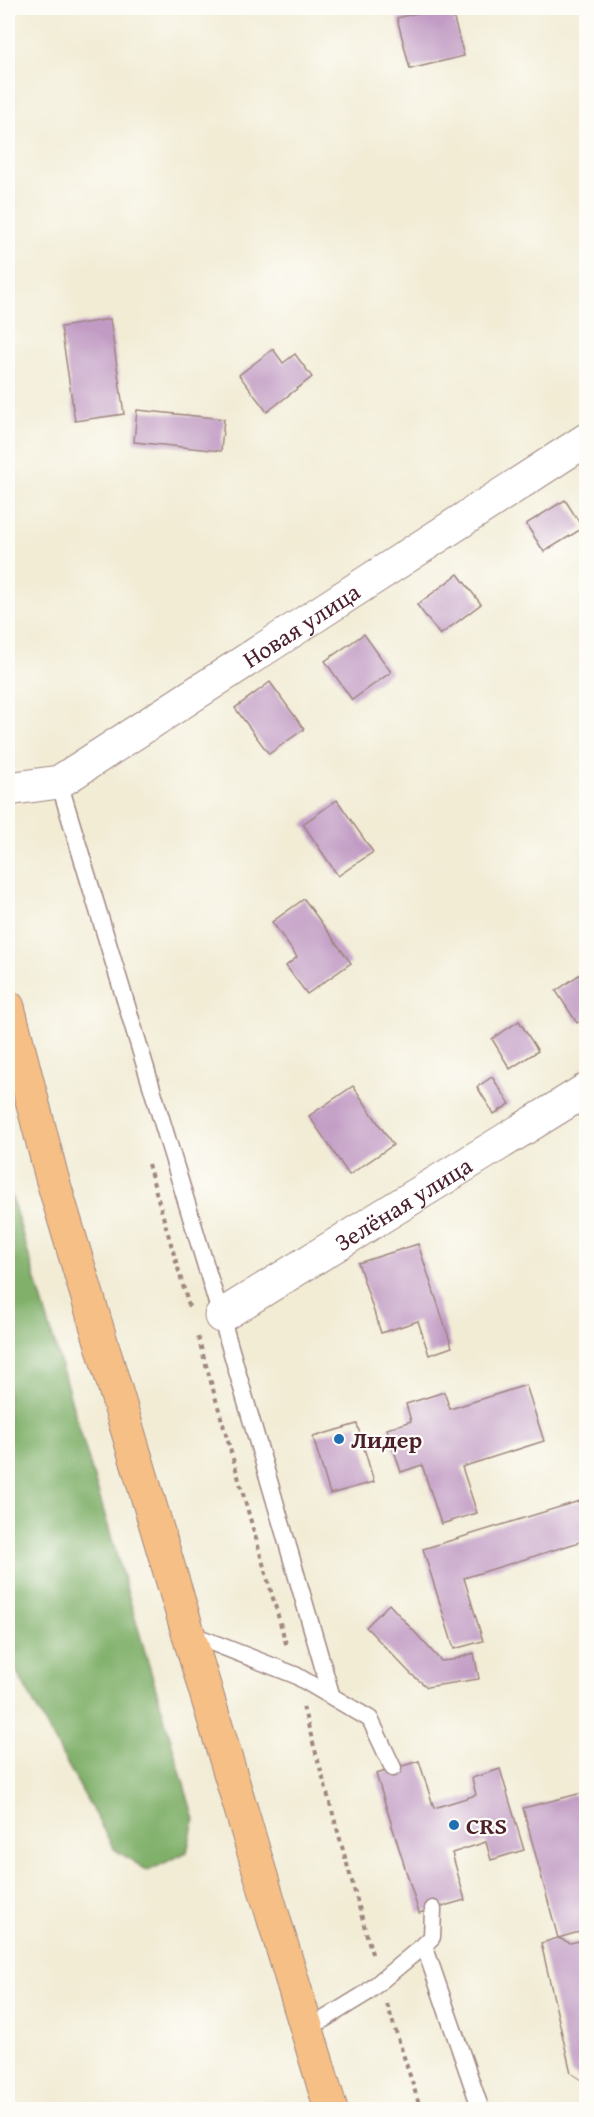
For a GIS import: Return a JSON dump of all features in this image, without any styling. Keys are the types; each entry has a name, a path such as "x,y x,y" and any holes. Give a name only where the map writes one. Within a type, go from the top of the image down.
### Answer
{"main road":[{"path":"8,1007 52,1178 331,2109"}],"street":[{"name":"Новая улица","path":"8,789 59,782 586,440"},
{"name":"Зелёная улица","path":"202,1319 586,1090"}],"lane":[{"path":"59,782 202,1319 331,1694"},
{"path":"188,1633 295,1675 331,1694 370,1719 393,1768"},
{"path":"308,2029 365,1994 424,1945 432,1937 433,1909"},
{"path":"424,1945 481,2109"}],"path":[{"path":"144,1153 202,1319 287,1648"},
{"path":"302,1702 374,1959"},
{"path":"386,2004 421,2109"}],"green space":[{"path":"8,1185 194,1819 187,1852 148,1871 114,1849 8,1656"}],"building":[{"path":"438,8 451,8 464,56 410,69 397,18"},
{"path":"110,319 124,414 75,421 61,327"},
{"path":"273,349 283,363 295,354 312,377 267,412 239,375"},
{"path":"137,410 224,419 221,451 134,442"},
{"path":"565,500 583,528 544,552 526,524"},
{"path":"458,574 481,604 440,635 417,605"},
{"path":"364,634 391,672 352,700 325,661"},
{"path":"270,682 304,729 269,754 235,708"},
{"path":"337,800 373,852 338,876 303,824"},
{"path":"304,899 351,963 307,994 286,966 297,957 272,922"},
{"path":"586,970 586,1017 577,1023 556,991"},
{"path":"519,1021 538,1051 510,1069 492,1039"},
{"path":"492,1077 510,1104 494,1114 477,1087"},
{"path":"353,1086 393,1145 349,1175 309,1116"},
{"path":"418,1244 452,1347 429,1355 418,1321 381,1333 358,1263"},
{"path":"526,1385 544,1441 462,1467 477,1513 441,1524 422,1465 401,1472 387,1429 411,1421 406,1404 444,1392 450,1409"},
{"path":"357,1424 374,1482 330,1494 313,1437"},
{"path":"586,1499 586,1540 464,1578 483,1641 454,1649 423,1549"},
{"path":"389,1604 441,1661 474,1653 479,1679 427,1687 411,1674 366,1627"},
{"name":"CRS","path":"419,1761 434,1808 476,1795 472,1778 500,1769 524,1850 491,1860 486,1842 452,1853 465,1900 419,1913 376,1774"},
{"path":"586,1792 586,1930 558,1938 523,1808"},
{"path":"558,1938 570,1943 579,1941 586,1972 586,2083 571,2073 541,1943"}],"place":[{"name":"Лидер","path":"339,1439"},
{"name":"CRS","path":"454,1825"}]}
